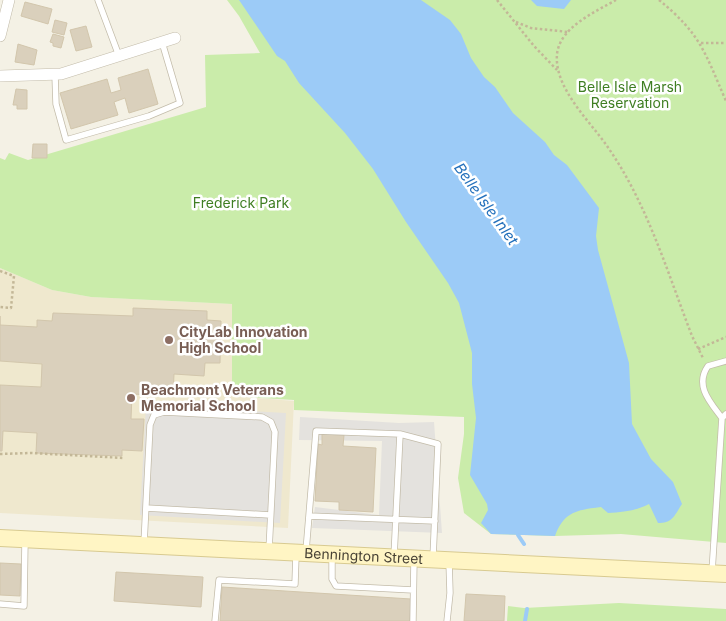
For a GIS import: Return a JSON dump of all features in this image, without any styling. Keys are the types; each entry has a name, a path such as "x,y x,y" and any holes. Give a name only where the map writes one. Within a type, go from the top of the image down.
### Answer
{"main road":[{"name":"Bennington Street","path":"0,538 414,560 719,573"}],"street":[{"path":"0,36 9,0"},
{"path":"0,76 55,75 175,38"}],"lane":[{"path":"98,0 119,56"},
{"path":"55,75 56,104 66,140 149,116 180,103 162,42"},
{"path":"719,573 724,416 707,399 703,379 708,366 726,361"},
{"path":"144,545 150,422 156,414 164,412 262,417 272,422 275,432 268,552"},
{"path":"215,621 219,580 295,584 309,516 316,431 400,434 438,444 435,521 441,561 450,593 447,621"},
{"path":"394,559 400,434"},
{"path":"146,508 270,515"},
{"path":"309,516 435,521"},
{"path":"0,604 24,606 25,539"},
{"path":"332,556 332,579 336,586 413,590"},
{"path":"413,621 414,560"}],"path":[{"path":"497,0 534,46 558,70 570,95 607,146 636,192 698,349 726,337"},
{"path":"558,70 557,52 560,43 568,32 616,0"},
{"path":"659,0 682,18 701,43 726,101"},
{"path":"514,22 531,28 568,32"},
{"path":"701,43 726,43"},
{"path":"0,271 14,276 11,308 0,307"},
{"path":"0,454 31,453 124,458"}],"shaded area":[{"name":"Beachmont Veterans Memorial School","path":"0,268 52,290 91,297 232,304 232,396 294,401 288,528 0,513"},
{"path":"146,405 286,413 280,523 140,515"},
{"path":"300,417 399,423 434,422 442,533 312,528 315,507 379,515 382,441 299,440"}],"green space":[{"path":"227,0 726,0 726,543 621,534 555,536 491,534 464,513 458,478 464,434 464,417 294,410 294,400 232,396 232,304 91,297 52,290 0,268 0,158 5,160 9,153 28,160 206,107 205,55 260,53 239,16"},
{"path":"619,603 726,609 726,621 507,621 508,606 524,608"}],"water":[{"name":"Belle Isle Inlet","path":"239,0 421,0 450,20 461,34 471,58 484,77 495,87 513,113 545,142 554,155 567,165 599,208 596,236 598,250 629,363 632,424 651,459 673,482 682,504 670,520 658,523 649,504 634,510 618,512 608,513 601,507 573,513 563,521 555,536 491,534 481,523 488,510 487,504 470,475 476,418 472,384 472,353 459,303 448,283 406,222 373,169 345,133 299,83 285,61 277,56"},
{"path":"531,0 571,0 564,9 537,6"}],"building":[{"path":"25,2 52,9 48,24 21,16"},
{"path":"55,20 67,23 64,35 52,32"},
{"path":"86,26 92,47 76,51 70,30"},
{"path":"53,34 64,37 61,48 53,46 53,43 50,42"},
{"path":"18,44 37,50 34,65 15,62"},
{"path":"148,69 158,104 129,113 125,98 114,102 118,115 71,129 60,93 107,79 111,93 121,90 118,78"},
{"path":"16,89 27,90 27,109 17,109 17,105 13,105"},
{"path":"33,144 47,144 47,158 32,158"},
{"path":"133,308 207,311 207,320 221,321 220,363 205,363 204,376 174,374 173,396 132,394 131,419 144,419 142,451 122,450 122,456 36,453 37,433 3,431 2,451 0,451 0,385 41,387 42,364 0,361 0,325 37,327 37,320 52,321 53,313 133,316"},
{"path":"322,434 344,435 343,446 376,448 373,512 339,510 339,502 315,501 318,444 322,445"},
{"path":"0,563 21,564 20,596 0,595"},
{"path":"116,572 203,577 201,607 114,601"},
{"path":"222,587 411,599 410,621 220,621"},
{"path":"466,594 505,596 504,621 464,621"}],"waterway":[{"path":"518,535 524,544"},
{"path":"525,621 527,609"}],"place":[{"name":"CityLab Innovation High School","path":"169,340"},
{"name":"Beachmont Veterans Memorial School","path":"131,398"}],"park label":[{"name":"Belle Isle Marsh Reservation","path":"630,95"},
{"name":"Frederick Park","path":"241,203"}]}
